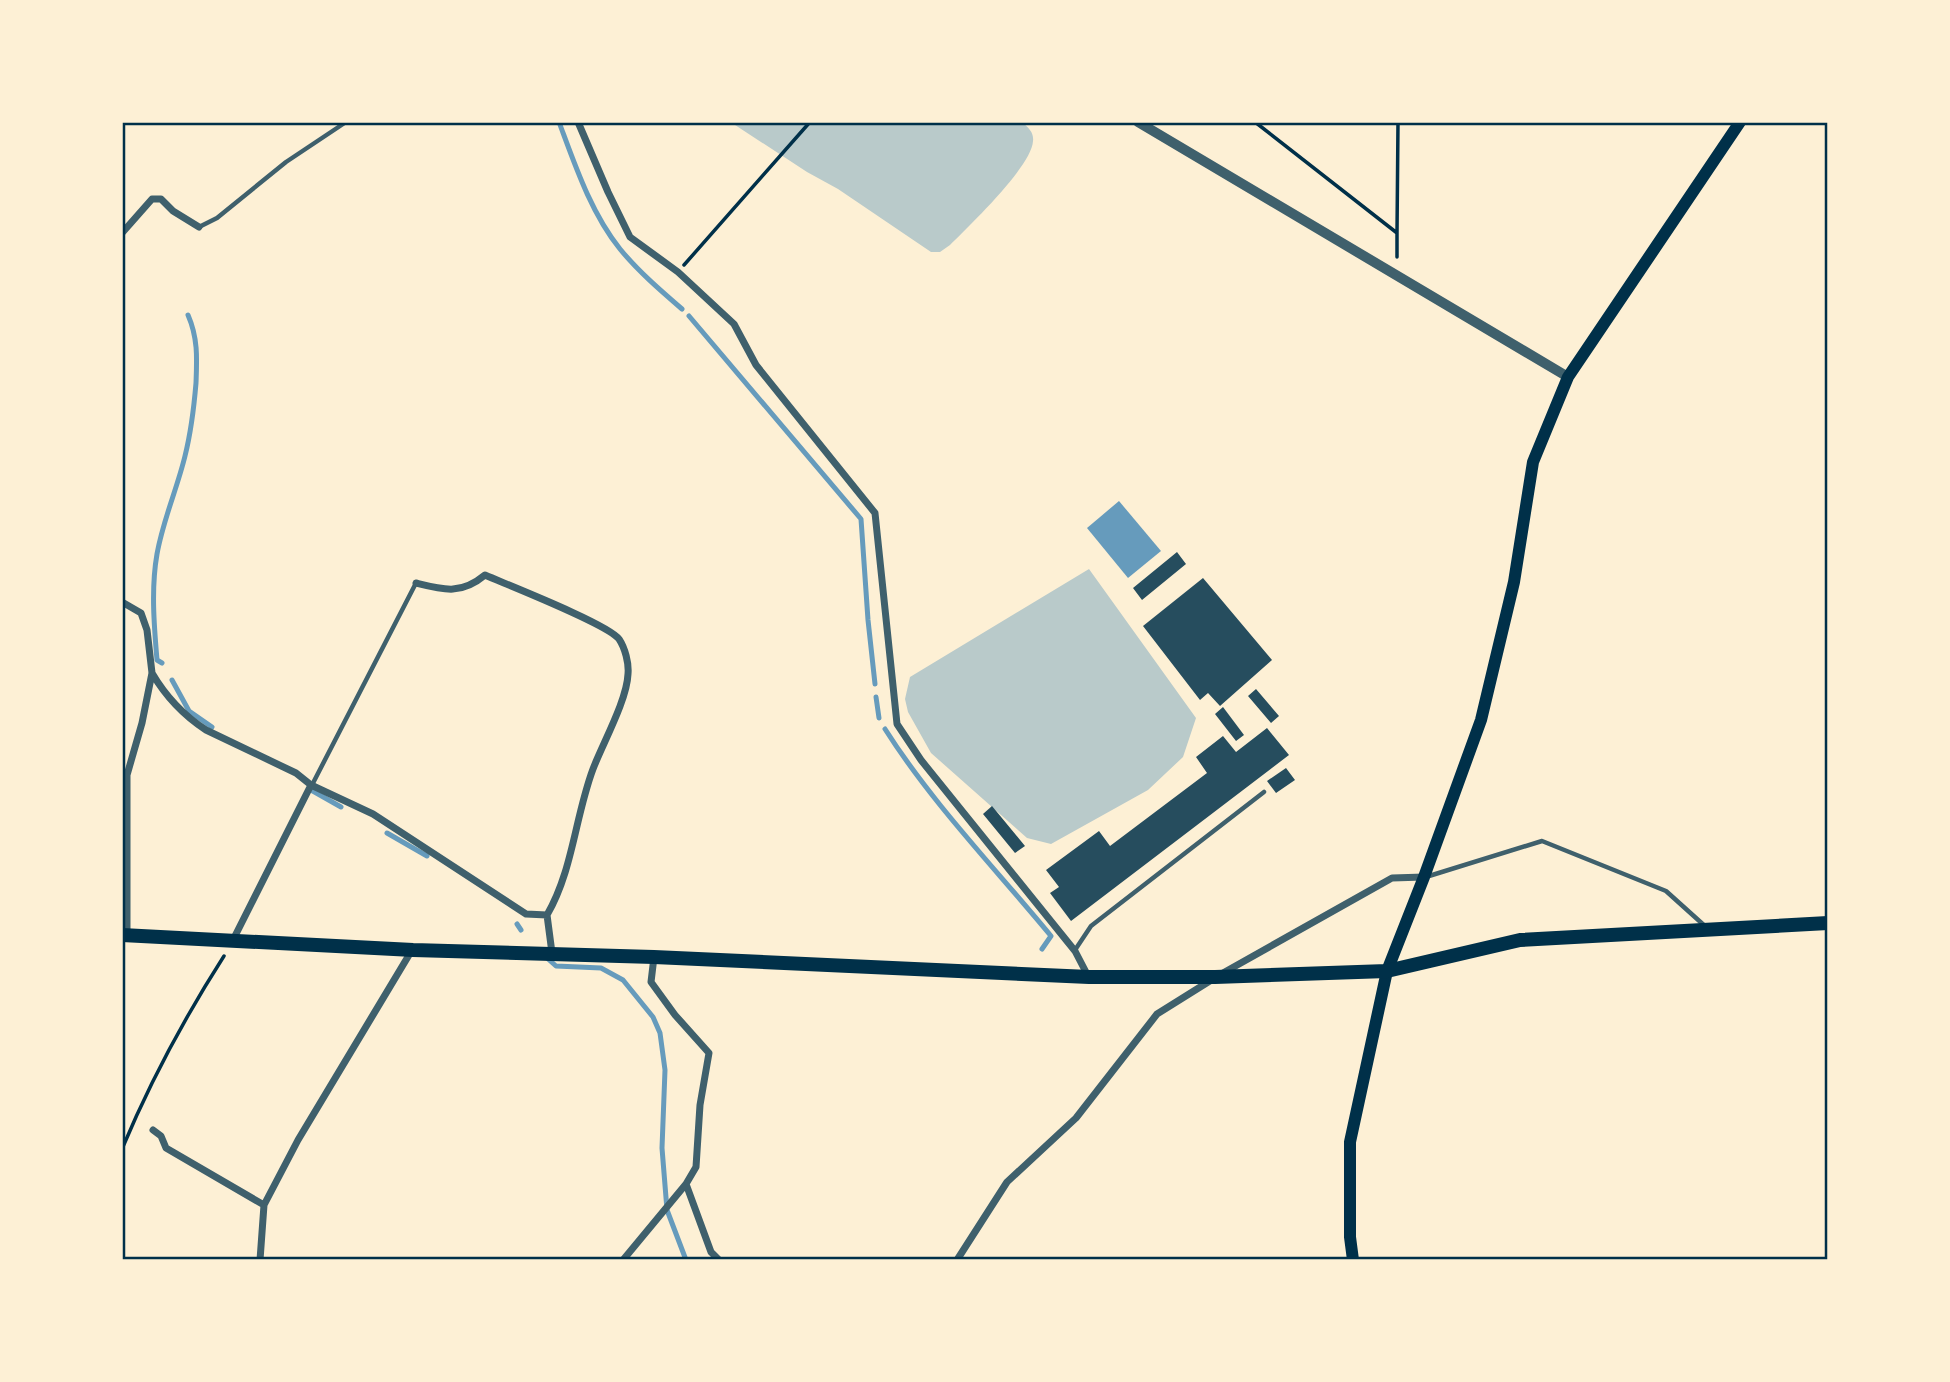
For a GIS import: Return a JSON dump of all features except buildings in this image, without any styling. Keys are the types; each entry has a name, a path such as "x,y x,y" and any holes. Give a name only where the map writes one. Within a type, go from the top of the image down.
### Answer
{"main road":[{"path":"1353,1259 1350,1237 1350,1142 1387,971 1481,720 1514,582 1533,462 1568,377 1740,122"},
{"path":"125,935 413,950 654,957 1089,977 1215,977 1387,971 1520,940 1828,923"}],"street":[{"path":"578,122 630,237 678,272 734,324 756,365 875,513 897,724 921,760 1075,951 1089,977"},
{"path":"1138,122 1568,377"},
{"path":"122,233 152,199 161,199 173,211 199,227"},
{"path":"416,583 447,591 473,585 485,575 597,624 618,637 628,660 628,676 621,702 592,771 573,848 556,900 547,915 552,953"},
{"path":"122,602 141,613 152,673 142,723 127,775 125,935"},
{"path":"152,673 166,697 193,722 206,730 373,814 526,915 547,915"},
{"path":"233,941 311,785"},
{"path":"957,1259 1007,1182 1076,1118 1157,1014 1215,977 1392,878 1424,877"},
{"path":"260,1259 264,1205 298,1140 413,950"},
{"path":"623,1259 686,1184 696,1167 700,1104 709,1053 675,1015 651,982 654,957"},
{"path":"153,1130 161,1136 166,1148 264,1205"},
{"path":"686,1184 711,1252 719,1259"}],"lane":[{"path":"199,227 217,218 286,162 346,122"},
{"path":"311,785 416,583"},
{"path":"1075,951 1091,926 1264,792"},
{"path":"1424,877 1542,841 1667,891 1709,930"}],"path":[{"path":"678,272 810,122"},
{"path":"1255,122 1397,233"},
{"path":"1397,257 1398,122"},
{"path":"122,1149 194,1002 233,941"}],"shaded area":[{"path":"732,123 1023,123 1031,131 1033,141 1022,165 998,195 950,245 940,252 931,252 838,189"},
{"path":"1089,569 1196,718 1183,757 1148,790 1051,844 1027,838 931,753 908,712 905,699 910,677"}],"water":[{"path":"1119,501 1161,551 1128,578 1087,528"}],"waterway":[{"path":"559,122 600,220 634,265 682,309"},
{"path":"162,663 157,660 154,580 157,554 185,456 193,410 196,348 188,315"},
{"path":"689,316 861,519 875,684"},
{"path":"172,680 189,711 212,727"},
{"path":"876,697 879,718"},
{"path":"885,729 943,809 1051,936 1042,949"},
{"path":"311,790 341,807"},
{"path":"387,833 427,856"},
{"path":"517,924 521,930"},
{"path":"547,958 556,966 601,968 623,980 653,1017 660,1033 665,1070 662,1148 667,1210 686,1260"}]}
